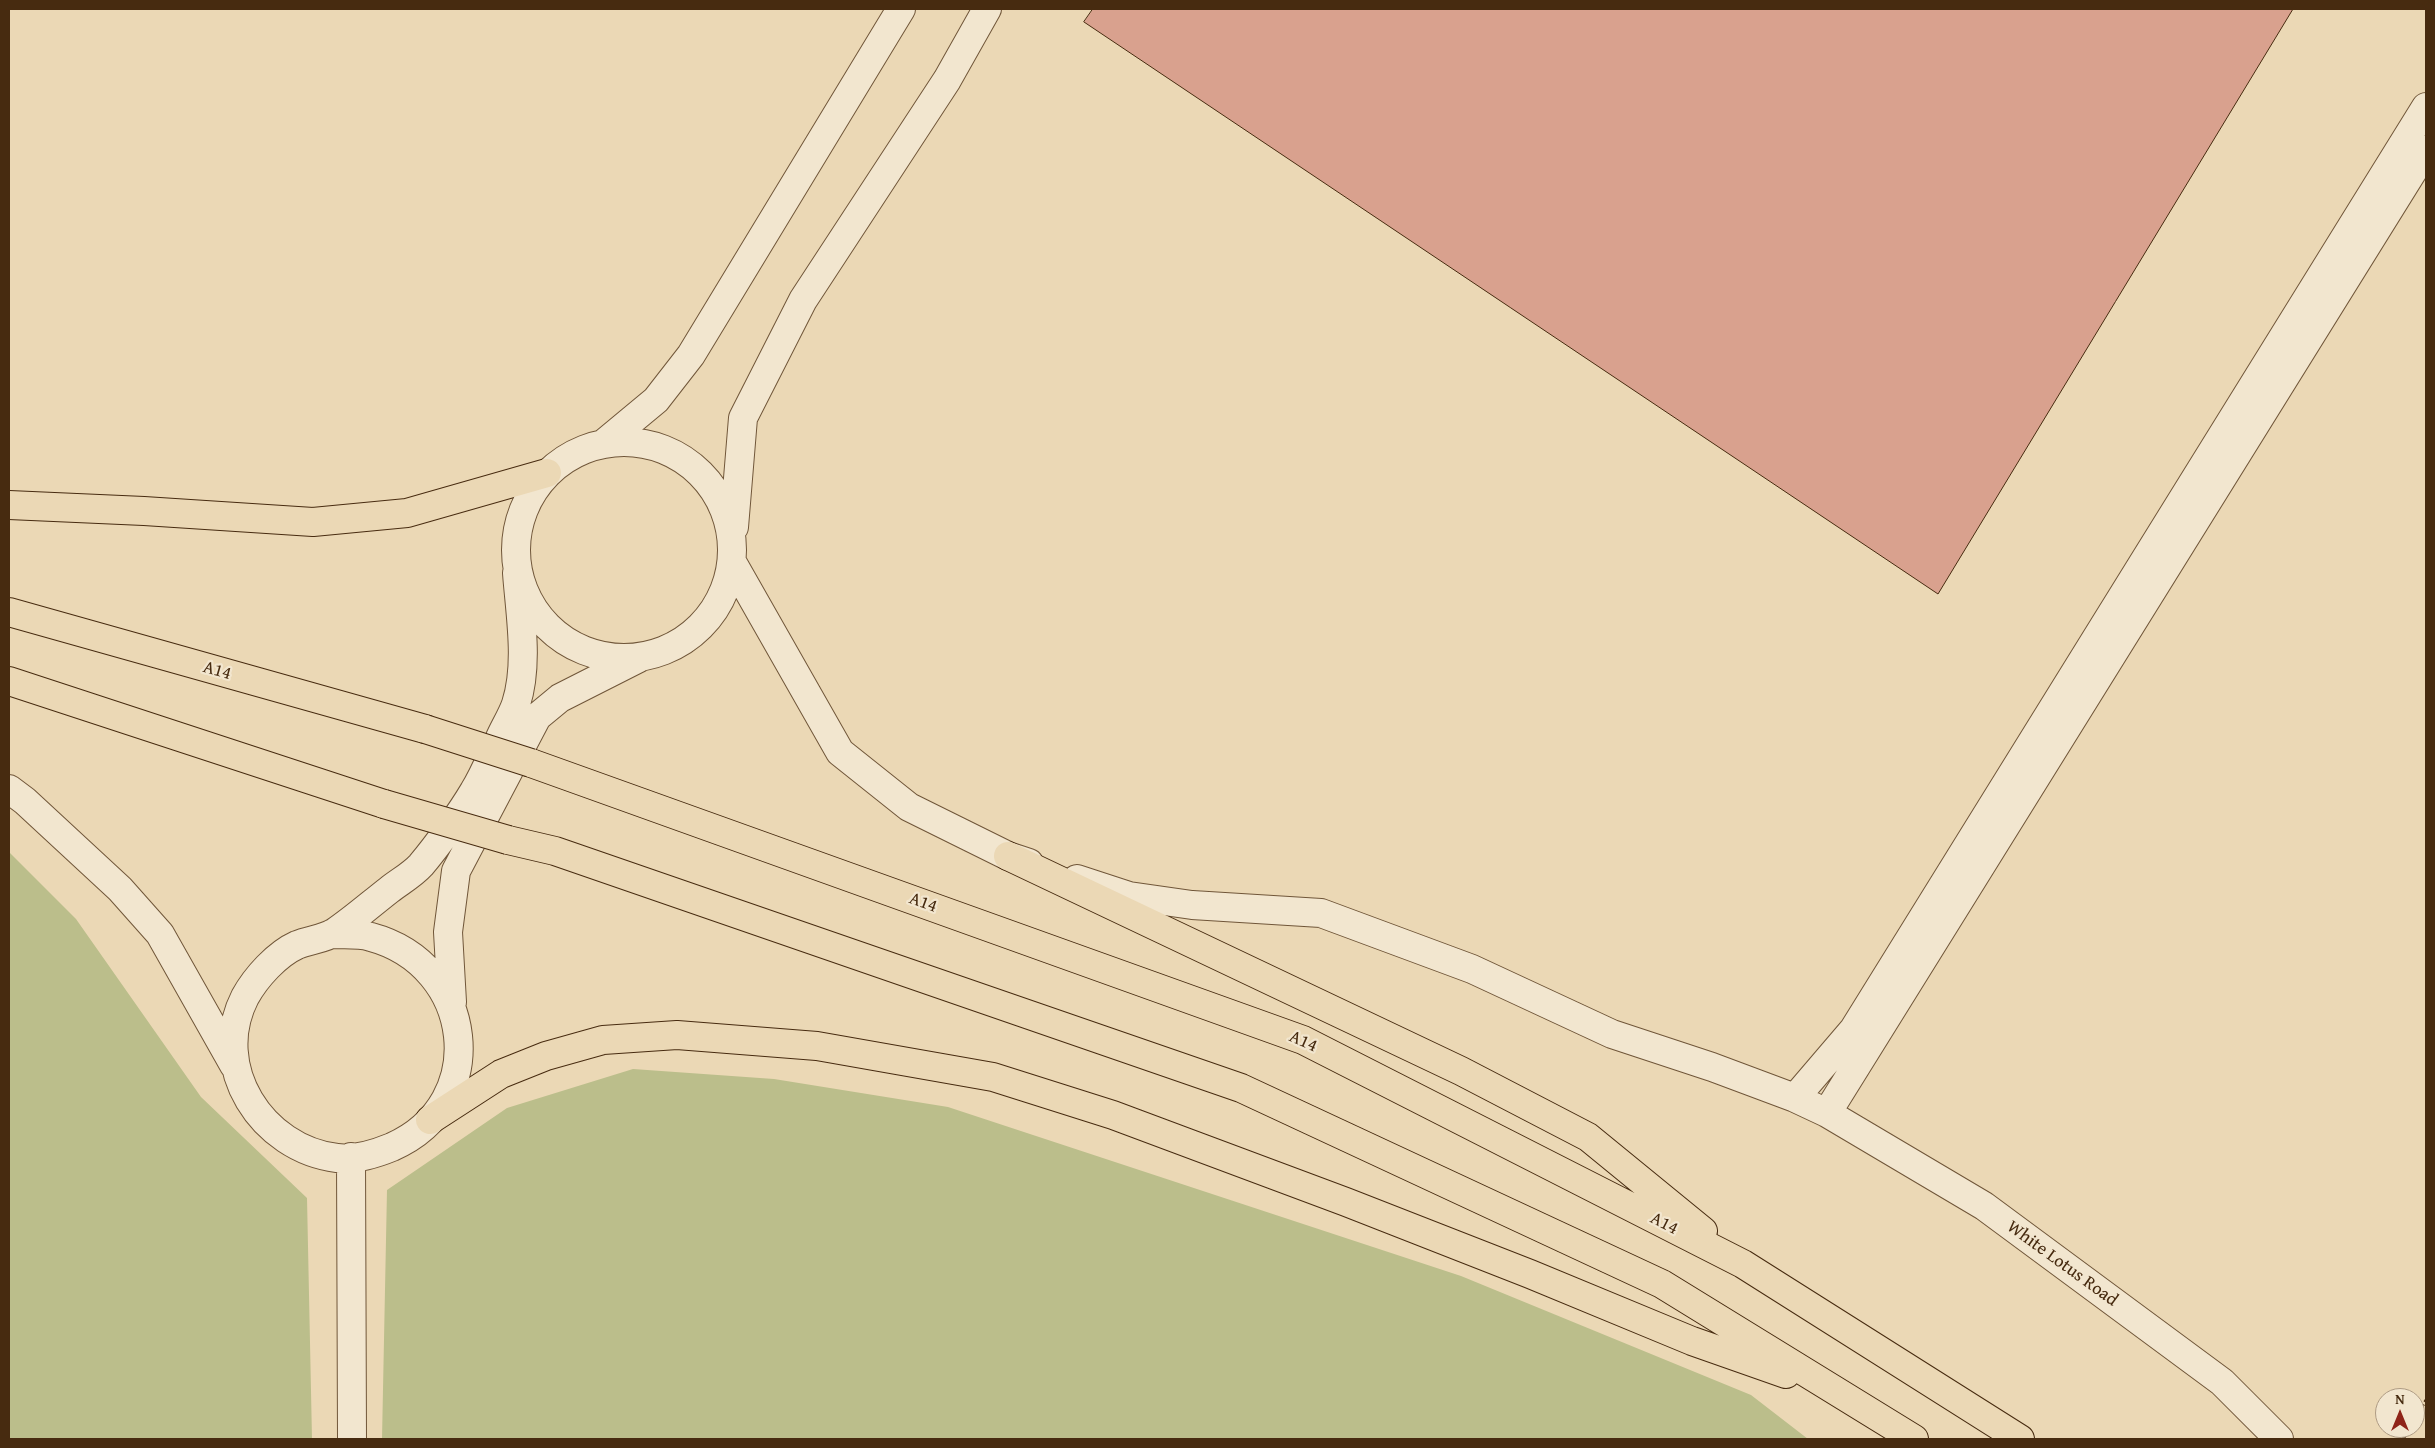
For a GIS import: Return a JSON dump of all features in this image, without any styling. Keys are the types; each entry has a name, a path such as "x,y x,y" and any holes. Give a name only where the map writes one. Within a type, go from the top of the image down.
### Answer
{"main road":[{"path":"9,505 144,511 313,522 407,513 547,473"},
{"name":"A14","path":"9,612 425,729 531,763 1303,1040 1743,1264 2020,1439"},
{"path":"9,681 384,804 508,840 555,850 1241,1088 1662,1284 1914,1439"},
{"path":"1008,856 1461,1071 1588,1137 1743,1264"},
{"path":"430,1120 501,1074 546,1056 603,1040 677,1035 817,1046 993,1077 1113,1115 1346,1202 1530,1274 1692,1341 1837,1392"}],"street":[{"path":"603,444 656,400 691,355 901,9"},
{"path":"517,573 531,608 556,635 589,653 626,659 643,656 662,652 695,634 719,605 731,573 743,418 803,300 947,80 987,9"},
{"path":"1794,1098 1854,1030 2426,107"},
{"path":"1827,1113 2426,150"},
{"path":"236,1068 234,1032 245,997 266,968 296,946 332,934 419,867 475,791 516,703 523,655 516,536 527,500 547,473 576,453 610,442 644,443 677,455 704,476 724,504 733,550"},
{"name":"White Lotus Road","path":"733,550 840,752 909,807 1008,856 1129,896 1192,905 1321,913 1472,969 1612,1034 1712,1067 1794,1098 1827,1113 1984,1206 2222,1382 2279,1439"},
{"path":"9,789 26,801 120,889 160,934 236,1068 249,1102 272,1130 303,1150 338,1158 375,1155 410,1139 437,1113 454,1080 460,1043 452,1006 448,932 456,870 537,718 560,698 643,656"},
{"path":"332,934 369,936 405,949 433,974 452,1006"},
{"path":"351,1157 352,1439"}],"green space":[{"path":"9,852 76,919 201,1097 307,1198 312,1439 9,1439"},
{"path":"633,1069 774,1079 948,1107 1461,1276 1751,1395 1808,1439 382,1439 387,1190 507,1108"}],"building":[{"path":"1093,9 2293,9 1938,594 1084,22"}]}
